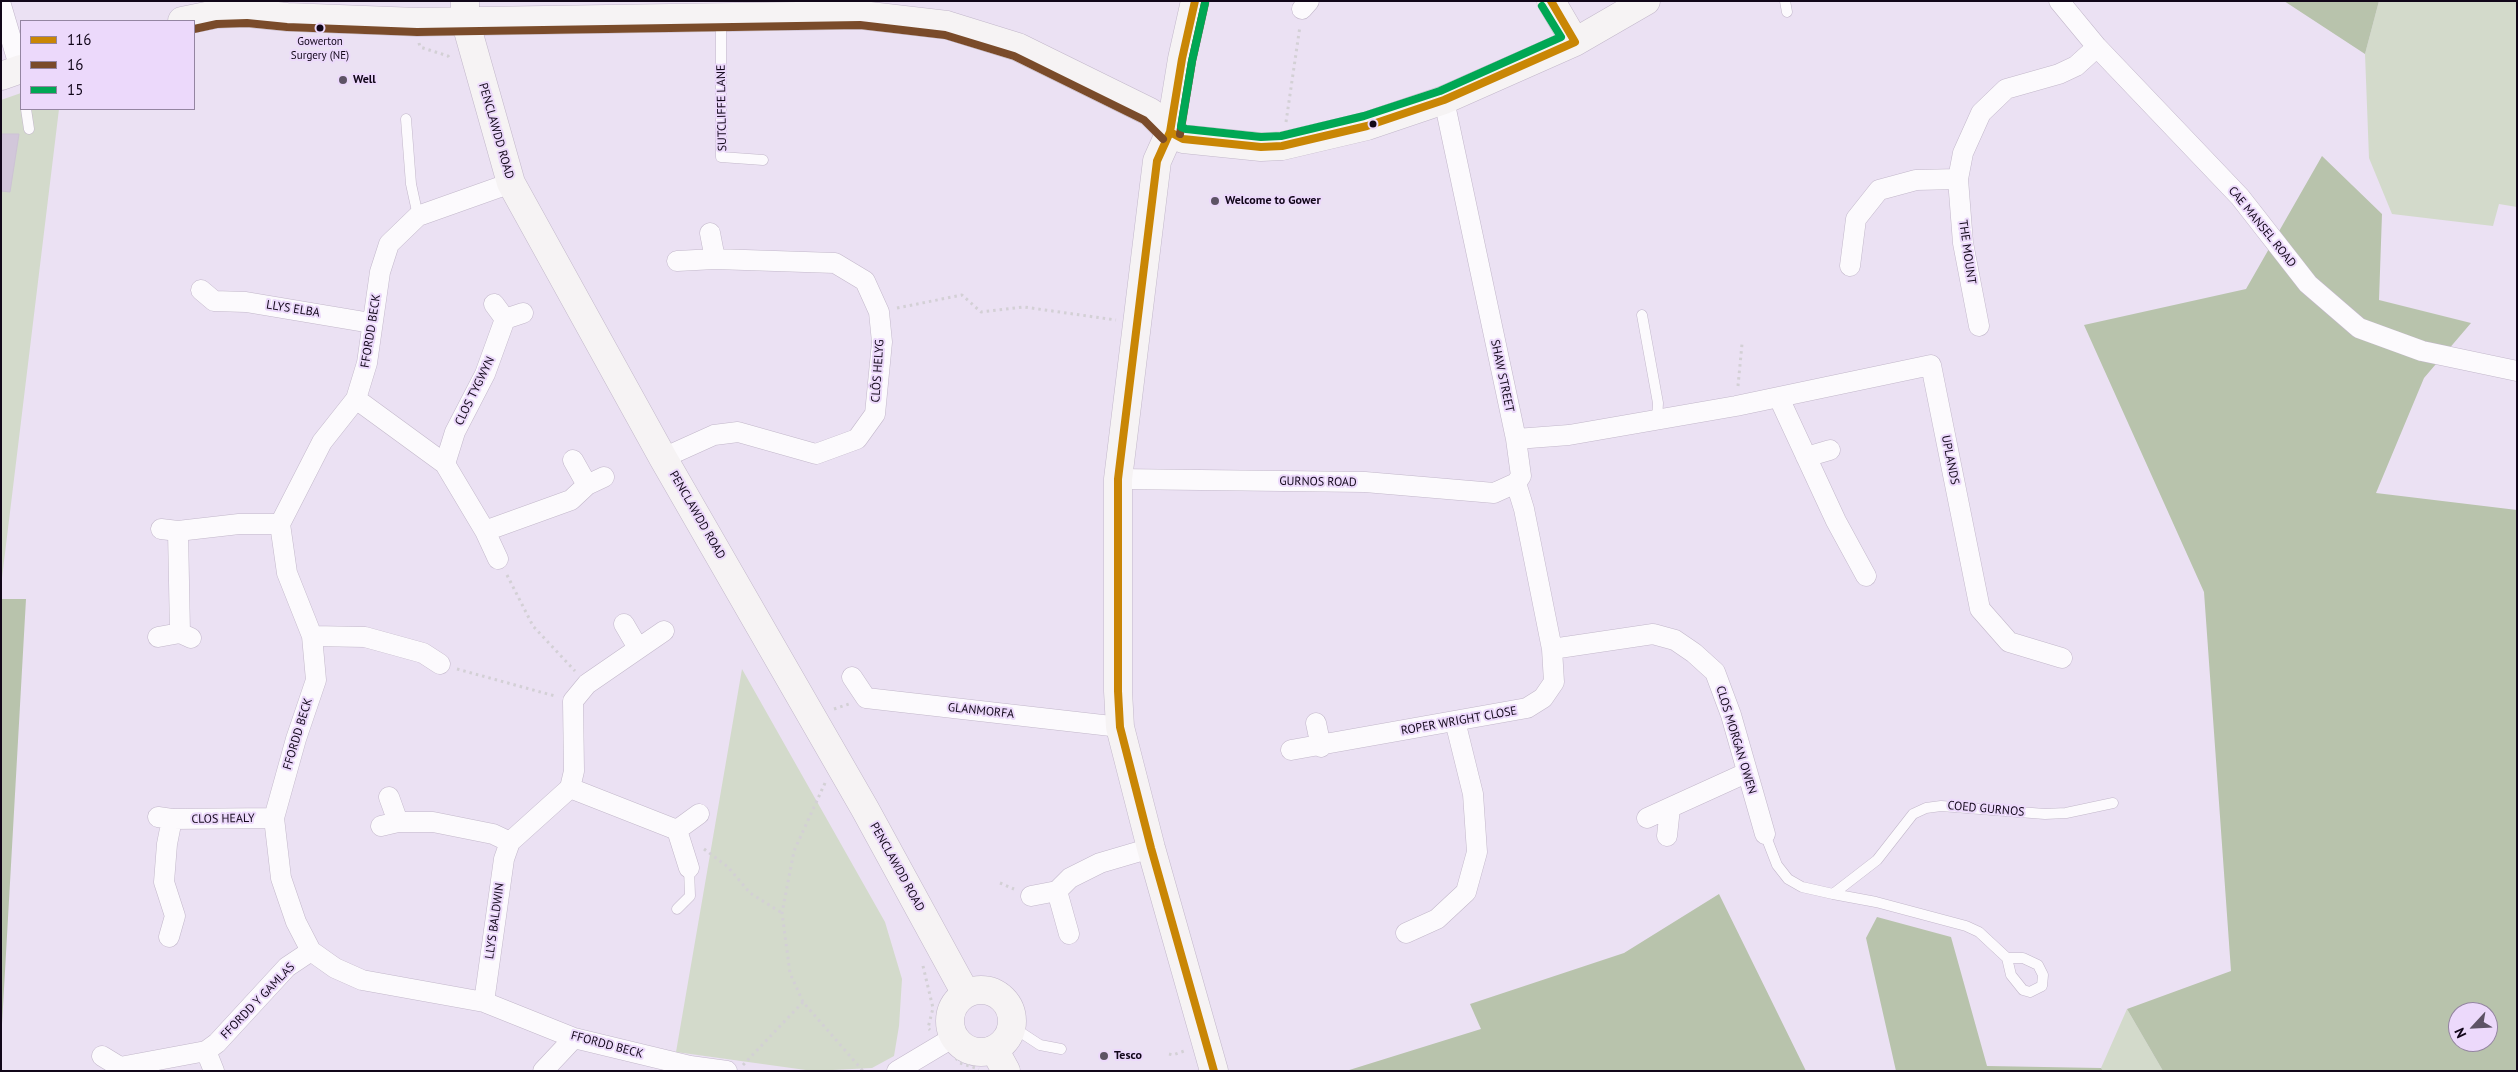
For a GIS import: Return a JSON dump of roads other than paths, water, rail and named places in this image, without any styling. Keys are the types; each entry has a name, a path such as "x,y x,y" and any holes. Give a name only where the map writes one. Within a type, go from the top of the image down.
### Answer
{"main road":[{"path":"1195,1 1182,59 1170,132 1157,160 1118,479 1118,691 1120,727 1151,848 1214,1071"},
{"path":"1551,1 1575,42"},
{"path":"187,20 216,14 288,9 417,22 465,11 720,10 861,15 947,25 1018,47 1150,112 1170,132 1183,139 1261,147 1282,146 1367,126 1444,100 1575,42 1646,1"},
{"name":"PENCLAWDD ROAD","path":"465,11 511,183 663,458 812,716 966,994"},
{"path":"985,991 1002,999 1011,1016 1011,1026 1000,1060 976,1052 960,1044 954,1037 950,1018 958,1000 966,994 985,991"}],"street":[{"name":"CAE MANSEL ROAD","path":"2059,1 2097,47 2240,197 2308,284 2359,328 2422,351 2517,372"},
{"path":"1,5 16,72"},
{"name":"THE MOUNT","path":"1979,326 1963,243 1958,178 1963,154 1981,113 2006,90 2068,70 2076,66 2097,47"},
{"name":"SHAW STREET","path":"1444,100 1516,439 1521,476 1516,483 1524,510 1552,649"},
{"path":"1850,266 1856,220 1879,190 1916,180 1958,178"},
{"name":"FFORDD BECK","path":"511,183 418,216 389,244 380,272 371,323 367,364 356,399 322,442 280,524 287,573 312,636 316,680 296,739 274,818 281,878 296,922 311,951 335,968 362,980 484,1002 574,1038 690,1069 726,1071"},
{"path":"710,233 715,259"},
{"name":"CLÔS HELYG","path":"663,458 714,435 738,432 816,454 857,439 875,414 882,342 879,312 865,281 835,263 715,259 677,261"},
{"name":"LLYS ELBA","path":"208,303 246,302 371,323"},
{"name":"CLOS TYGWYN","path":"445,464 455,432 485,374 508,312"},
{"name":"UPLANDS","path":"1516,439 1569,435 1736,406 1931,365 1980,609 2009,642 2062,658"},
{"path":"1778,398 1836,521 1866,576"},
{"path":"356,399 445,464 485,531 498,559"},
{"path":"1806,457 1830,450"},
{"path":"485,531 572,500 596,481 574,460"},
{"name":"GURNOS ROAD","path":"1118,479 1365,482 1494,494 1516,483"},
{"path":"158,637 185,635 169,530 239,524 280,524"},
{"path":"624,624 638,648"},
{"path":"389,797 390,824 433,822 493,834 510,842 570,788 574,771 573,701 587,684 664,631"},
{"name":"CLOS MORGAN OWEN","path":"1552,649 1653,634 1676,640 1715,672 1731,715 1746,773 1765,834"},
{"path":"312,636 365,637 426,647 440,664"},
{"name":"ROPER WRIGHT CLOSE","path":"1291,750 1321,747 1527,708 1543,698 1554,682 1552,649"},
{"name":"GLANMORFA","path":"852,677 866,698 1120,727"},
{"path":"1406,933 1437,919 1466,892 1477,852 1473,794 1455,721"},
{"path":"1316,723 1321,747"},
{"path":"1648,818 1746,773"},
{"path":"570,788 677,830"},
{"path":"1667,836 1670,808"},
{"path":"677,830 699,814"},
{"name":"CLOS HEALY","path":"169,937 182,916 164,882 167,844 165,818 274,818"},
{"path":"677,830 688,868"},
{"name":"LLYS BALDWIN","path":"484,1002 504,859 510,842"},
{"path":"1031,896 1057,891 1070,878 1100,863 1151,848"},
{"path":"1057,891 1070,934"},
{"name":"FFORDD Y GAMLAS","path":"206,1051 217,1043 287,967 311,951"},
{"path":"897,1071 954,1037"},
{"path":"543,1071 574,1038"},
{"path":"102,1056 119,1069 206,1051 214,1071"}],"lane":[{"path":"1785,1 1787,12"},
{"name":"SUTCLIFFE LANE","path":"720,10 721,157 764,160"},
{"path":"26,110 29,129"},
{"path":"406,119 411,184 418,216"},
{"path":"1642,316 1658,403 1657,420"},
{"name":"COED GURNOS","path":"1833,894 1877,860 1913,814 1926,808 1941,806 2045,814 2066,813 2113,803"},
{"path":"1765,834 1777,865 1788,879 1802,887 1876,902 1966,926 1990,940 2008,958"},
{"path":"677,909 690,896 688,868"},
{"path":"1011,1026 1040,1045 1061,1049"}],"place":[{"name":"Gowerton Surgery (NE)","path":"320,28"},
{"name":"Well","path":"343,80"},
{"name":"Welcome to Gower","path":"1215,201"},
{"name":"Tesco","path":"1104,1056"}]}
